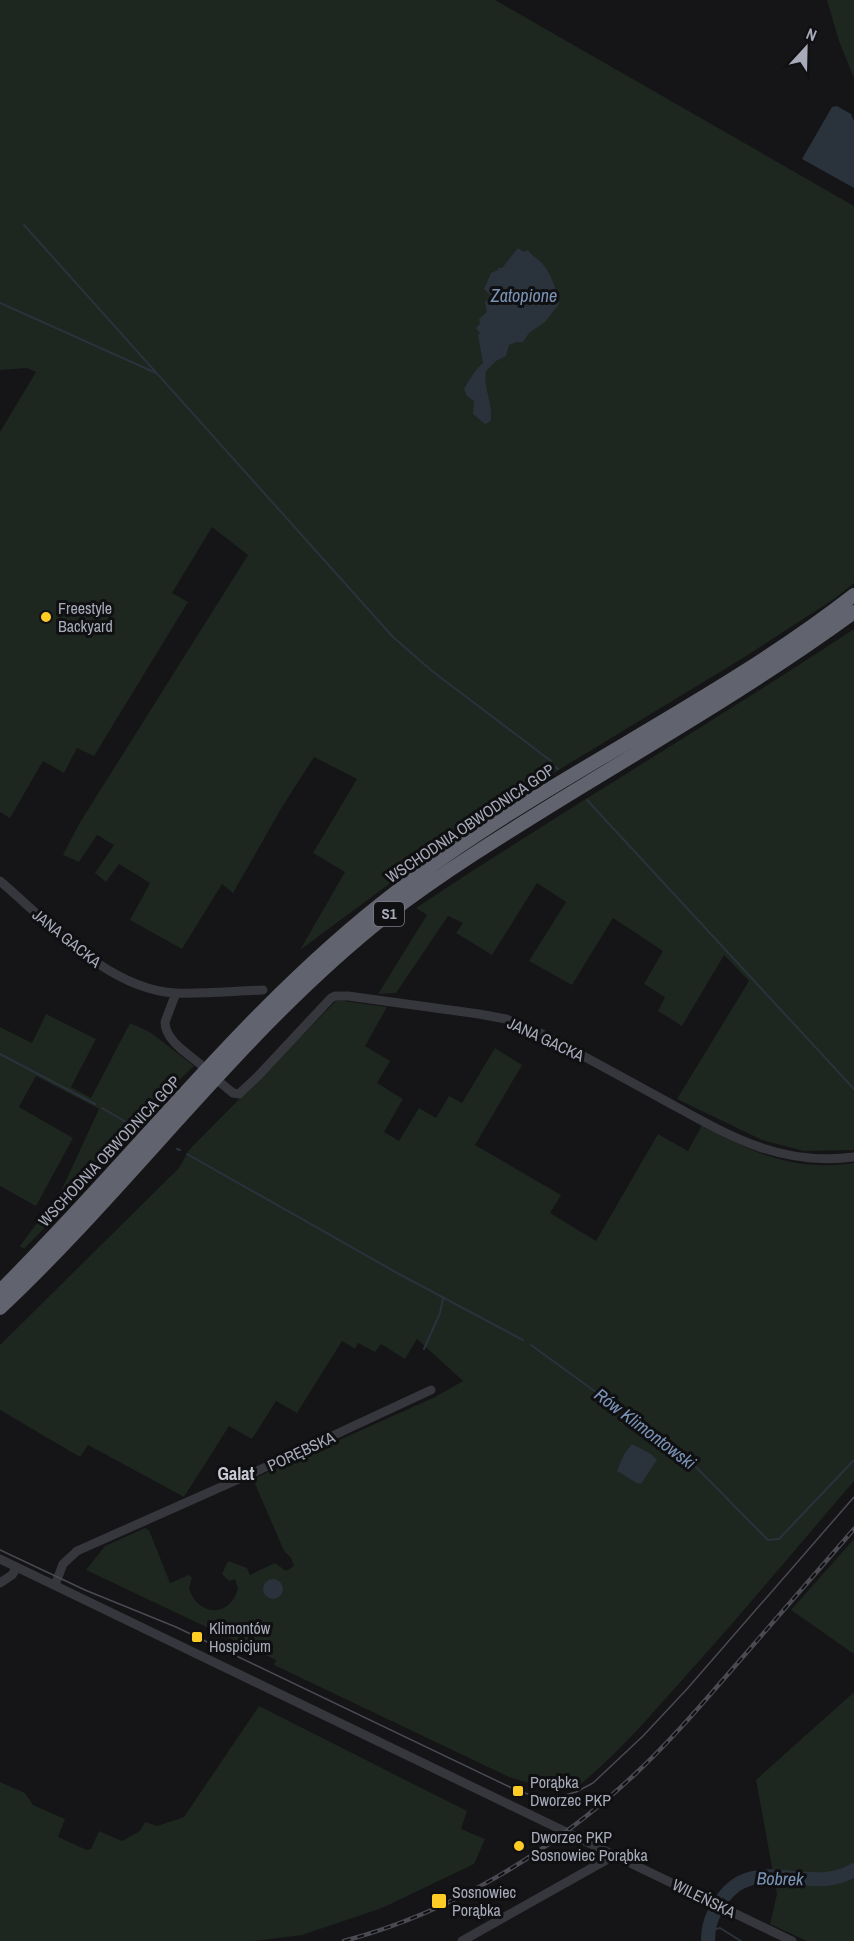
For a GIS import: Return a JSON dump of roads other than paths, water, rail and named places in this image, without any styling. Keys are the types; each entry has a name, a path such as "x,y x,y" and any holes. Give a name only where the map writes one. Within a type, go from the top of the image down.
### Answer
{"highway":[{"name":"WSCHODNIA OBWODNICA GOP","path":"0,1291 66,1224 270,1002 341,936 451,852 712,691 803,632 854,595"},
{"name":"WSCHODNIA OBWODNICA GOP","path":"0,1308 77,1231 262,1029 332,962 386,916 489,844 740,690 854,612"}],"street":[{"name":"JANA GACKA","path":"0,881 101,966 121,978 144,987 176,993 263,990"},
{"path":"176,993 165,1027 176,1043 200,1064"},
{"name":"JANA GACKA","path":"222,1084 233,1093 239,1094 331,998 348,996 479,1014 513,1021 542,1034 735,1138 769,1151 799,1158 854,1157"},
{"name":"PORĘBSKA","path":"55,1585 63,1564 77,1551 431,1390"},
{"name":"WILEŃSKA","path":"0,1559 792,1941"},
{"path":"0,1583 12,1575 17,1567"},
{"path":"462,1941 615,1855"}],"water":[{"path":"837,106 851,114 854,121 854,188 802,159 832,107"},
{"name":"Zatopione","path":"518,248 524,252 528,250 542,263 553,282 559,304 545,322 529,333 523,342 509,345 506,356 496,361 486,371 491,417 490,421 485,424 473,414 474,401 467,396 464,389 483,363 478,335 480,333 476,328 480,324 479,319 487,312 485,302 491,296 484,289 491,273 502,268"},
{"path":"632,1444 651,1454 657,1460 641,1484 617,1471 624,1454"},
{"path":"269,1579 277,1579 283,1585 283,1593 277,1599 269,1599 263,1593 263,1585"}],"waterway":[{"path":"24,225 393,637 432,671 551,761"},
{"path":"0,303 156,373"},
{"path":"587,800 854,1089"},
{"name":"Rów Klimontowski","path":"0,1054 95,1104"},
{"name":"Rów Klimontowski","path":"102,1108 131,1125"},
{"name":"Rów Klimontowski","path":"187,1154 399,1274 523,1340"},
{"path":"424,1349 440,1313 443,1299"},
{"name":"Rów Klimontowski","path":"531,1345 688,1459 768,1540 779,1539 854,1460"},
{"name":"Bobrek","path":"708,1941 710,1923 718,1906 731,1889 747,1880 763,1877 819,1879 837,1877 854,1870"},
{"path":"708,1931 720,1928 741,1941"}],"tram line":[{"path":"0,1550 85,1590 176,1627 518,1791 538,1797 558,1797 576,1792 593,1783 643,1736 687,1689 854,1497"}],"railway":[{"path":"344,1941 384,1929 461,1896 534,1854 601,1804 647,1763 686,1722 854,1529"}],"place":[{"name":"Freestyle Backyard","path":"46,617"},
{"name":"Klimontów Hospicjum","path":"197,1637"},
{"name":"Porąbka Dworzec PKP","path":"518,1791"},
{"name":"Dworzec PKP Sosnowiec Porąbka","path":"519,1846"},
{"name":"Sosnowiec Porąbka","path":"439,1901"}],"district":[{"name":"Galat","path":"236,1474"}]}
